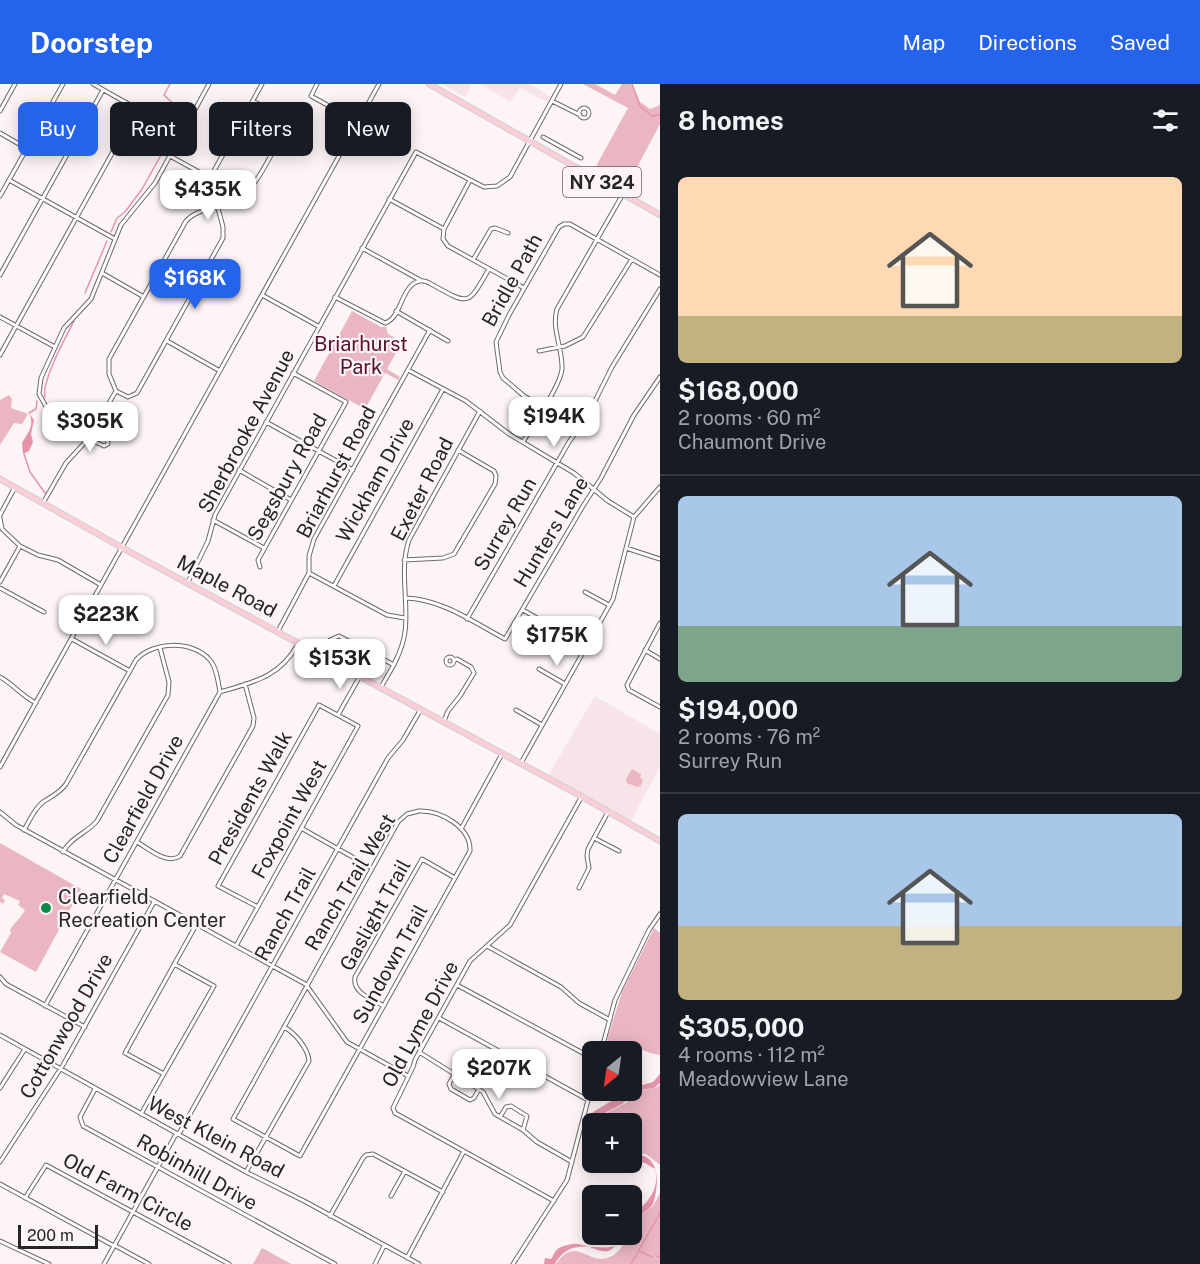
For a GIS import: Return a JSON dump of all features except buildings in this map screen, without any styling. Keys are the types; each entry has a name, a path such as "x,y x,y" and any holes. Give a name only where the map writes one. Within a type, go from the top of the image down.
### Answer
{"main road":[{"name":"NY 324","path":"429,84 660,215"},
{"name":"Maple Road","path":"0,479 582,796 660,841"}],"street":[{"path":"0,111 15,84"},
{"path":"53,102 63,84"},
{"path":"0,355 135,111 134,107 93,84"},
{"path":"197,106 209,84"},
{"path":"253,101 289,121 249,190 236,201 218,207 202,212 188,219 109,359 109,374 116,391 128,397 135,395 221,242 223,231 218,207 210,178 262,84"},
{"path":"317,84 310,96 325,104"},
{"path":"370,102 380,84"},
{"path":"524,288 446,244 443,239 444,229 470,180 489,188 505,183 510,177 561,84"},
{"path":"0,276 103,90"},
{"path":"552,101 580,115"},
{"path":"0,133 18,143"},
{"path":"543,137 581,158"},
{"path":"563,160 568,151"},
{"name":"Sherbrooke Avenue","path":"188,582 208,541 213,520 239,470 416,152 470,180"},
{"path":"0,196 22,156"},
{"path":"94,430 107,438 108,444 104,446 51,413 42,401 39,394 39,382 55,347 67,323 89,303 125,218 151,189 170,156 210,178"},
{"path":"0,767 339,156"},
{"path":"9,180 115,239"},
{"path":"523,442 561,376 555,312 623,194"},
{"path":"389,199 444,229"},
{"name":"Bridle Path","path":"544,407 524,396 506,382 500,372 496,346 498,335 562,225 570,224 660,275"},
{"path":"473,260 491,229 495,228 508,233"},
{"path":"362,248 457,298 467,299 474,295 489,269"},
{"path":"538,351 575,343 586,334 632,259"},
{"path":"102,273 144,297"},
{"path":"335,297 383,323 389,322 411,287 422,281"},
{"name":"Surrey Run","path":"467,619 557,463 587,417 612,367 660,289"},
{"path":"262,295 318,326"},
{"path":"396,311 448,341"},
{"path":"0,317 55,347"},
{"name":"Briarhurst Road","path":"278,631 309,573 312,543 430,330"},
{"path":"166,341 220,371"},
{"path":"408,370 480,411 523,442 574,473 608,501 634,517"},
{"name":"Segsbury Road","path":"260,567 258,560 264,548 346,402 293,373"},
{"name":"Hunters Lane","path":"405,598 434,602 504,639 594,489 634,415 660,377"},
{"name":"Wickham Drive","path":"334,586 443,389"},
{"path":"44,503 66,463 90,437 116,391"},
{"name":"Exeter Road","path":"381,687 394,665 404,639 404,560 411,535 480,411"},
{"path":"266,422 352,470"},
{"path":"404,560 444,558 454,554 495,484 496,476 491,469 458,450"},
{"path":"239,470 291,500"},
{"path":"15,487 0,516 1,528 20,546 38,555 58,560 101,585"},
{"path":"521,763 615,594 634,517 660,487"},
{"path":"213,520 264,548"},
{"path":"0,582 20,546"},
{"path":"626,548 660,559"},
{"path":"309,573 387,615 405,618"},
{"path":"0,588 44,612"},
{"path":"585,592 609,605"},
{"path":"522,610 586,646"},
{"path":"660,623 627,683 629,690 660,707"},
{"path":"321,655 330,639 339,636 394,665"},
{"path":"72,639 130,671"},
{"path":"24,830 35,810 66,784 139,656 160,648 181,644 206,656 214,666 220,692 264,678 278,670 299,643"},
{"path":"63,852 71,841 97,820 168,695 170,682 160,648"},
{"path":"645,650 660,659"},
{"path":"444,721 448,711 474,673 471,667 457,659 454,660"},
{"path":"539,669 565,684"},
{"path":"338,715 360,676"},
{"path":"0,677 36,703"},
{"path":"136,842 168,859 173,860 180,856 253,726 254,718 245,684"},
{"name":"Clearfield Drive","path":"45,1005 220,692"},
{"name":"Presidents Walk","path":"258,907 219,886 319,705 338,715"},
{"name":"Ranch Trail","path":"104,1264 388,758 403,740 421,709"},
{"path":"516,710 542,725"},
{"name":"Foxpoint West","path":"236,946 358,726 338,715"},
{"path":"461,829 503,753"},
{"name":"Old Lyme Drive","path":"464,1151 394,1112 394,1105 419,1052 474,957 510,925 582,796"},
{"path":"0,812 24,830 307,986 343,1037 359,1050 409,1077"},
{"name":"Ranch Trail West","path":"266,1137 232,1119 398,822 409,813 432,812 461,829"},
{"path":"579,888 589,868 587,856 594,838 609,812"},
{"path":"301,828 372,868"},
{"name":"Sundown Trail","path":"266,1137 300,1156 471,848 468,837 461,829"},
{"path":"594,838 619,851"},
{"name":"Gaslight Trail","path":"384,1006 358,990 354,983 382,930 422,859 455,878"},
{"name":"Cottonwood Drive","path":"0,1162 85,1027 154,902"},
{"path":"604,1041 615,1000 622,984 649,930 660,914"},
{"path":"164,1074 126,1053 196,924"},
{"path":"487,946 561,987 579,1003 610,1020"},
{"path":"141,1114 214,986 174,964"},
{"path":"0,977 6,984 85,1027"},
{"path":"457,985 582,1054"},
{"path":"439,1018 582,1097"},
{"path":"246,1172 309,1058 294,1034 284,1027"},
{"name":"West Klein Road","path":"0,1035 246,1172 419,1264"},
{"path":"0,1086 25,1049"},
{"path":"419,1052 479,1089 486,1095 493,1112 523,1130 537,1142 572,1162"},
{"path":"454,1075 449,1084 451,1089 470,1100 474,1098 479,1089"},
{"name":"Robinhill Drive","path":"95,1089 80,1117 81,1124 157,1168 335,1264"},
{"path":"513,1264 567,1180 588,1101"},
{"path":"500,1117 508,1105 518,1110 528,1118 523,1130"},
{"path":"406,1258 464,1151 554,1202"},
{"path":"330,1216 366,1155 373,1154 443,1192"},
{"name":"Old Farm Circle","path":"25,1198 46,1165 229,1264"},
{"path":"390,1196 405,1171"},
{"path":"0,1184 149,1264"},
{"path":"0,1241 49,1264"},
{"path":"375,1264 384,1246"}],"shaded area":[{"path":"441,84 472,84 465,97"},
{"path":"480,84 530,84 550,97 547,102 520,88 510,102"},
{"path":"29,413 34,420 31,434 33,442 29,451 23,454 22,443 31,425"},
{"path":"595,696 660,734 660,767 630,823 548,776"},
{"path":"660,1074 660,1083 654,1088 642,1090 642,1085 653,1082"},
{"path":"611,1101 626,1101 605,1113 593,1112"},
{"path":"642,1155 648,1158 656,1170 657,1187 653,1204 642,1213 642,1206 648,1201 656,1183 655,1169 642,1162"},
{"path":"576,1244 588,1247 573,1248 563,1254 555,1264 544,1264 545,1258 551,1259 556,1250 561,1247"},
{"path":"615,1245 612,1249 602,1251 588,1247"}],"green space":[{"path":"583,84 595,84 615,95 622,84 632,84 640,102 650,109 660,105 660,124 626,188 594,170 628,108"},
{"name":"Briarhurst Park","path":"352,311 381,327 386,327 388,334 402,342 387,369 400,377 398,380 385,373 365,409 314,381"},
{"path":"9,395 12,399 11,408 28,414 22,424 14,423 0,445 0,400"},
{"path":"632,769 641,774 640,778 643,779 641,786 637,787 627,783 626,779"},
{"name":"Clearfield Recreation Center","path":"0,843 81,889 36,972 0,952 11,933 10,930 25,910 18,905 20,901 4,894 3,904 0,902"},
{"path":"654,928 660,933 660,1055 642,1050 642,1041 607,1040 622,992"},
{"path":"660,1085 660,1165 646,1154 642,1154 642,1113 606,1113 628,1101 642,1101 642,1090"},
{"path":"660,1193 660,1264 556,1264 564,1255 572,1251 604,1259 615,1254 622,1245 642,1245 642,1215 653,1206"},
{"path":"262,1248 291,1264 253,1264"}],"waterway":[{"path":"111,232 117,218 125,212 142,189 184,114 164,95 170,84"},
{"path":"632,84 640,106 652,116 660,115"},
{"path":"85,293 107,241"},
{"path":"45,397 50,370 74,321"},
{"path":"29,413 36,409 37,401"},
{"path":"24,454 30,472 45,493"},
{"path":"631,1264 660,1213"},
{"path":"639,1251 652,1257"}],"place":[{"name":"Clearfield Recreation Center","path":"46,908"}]}
